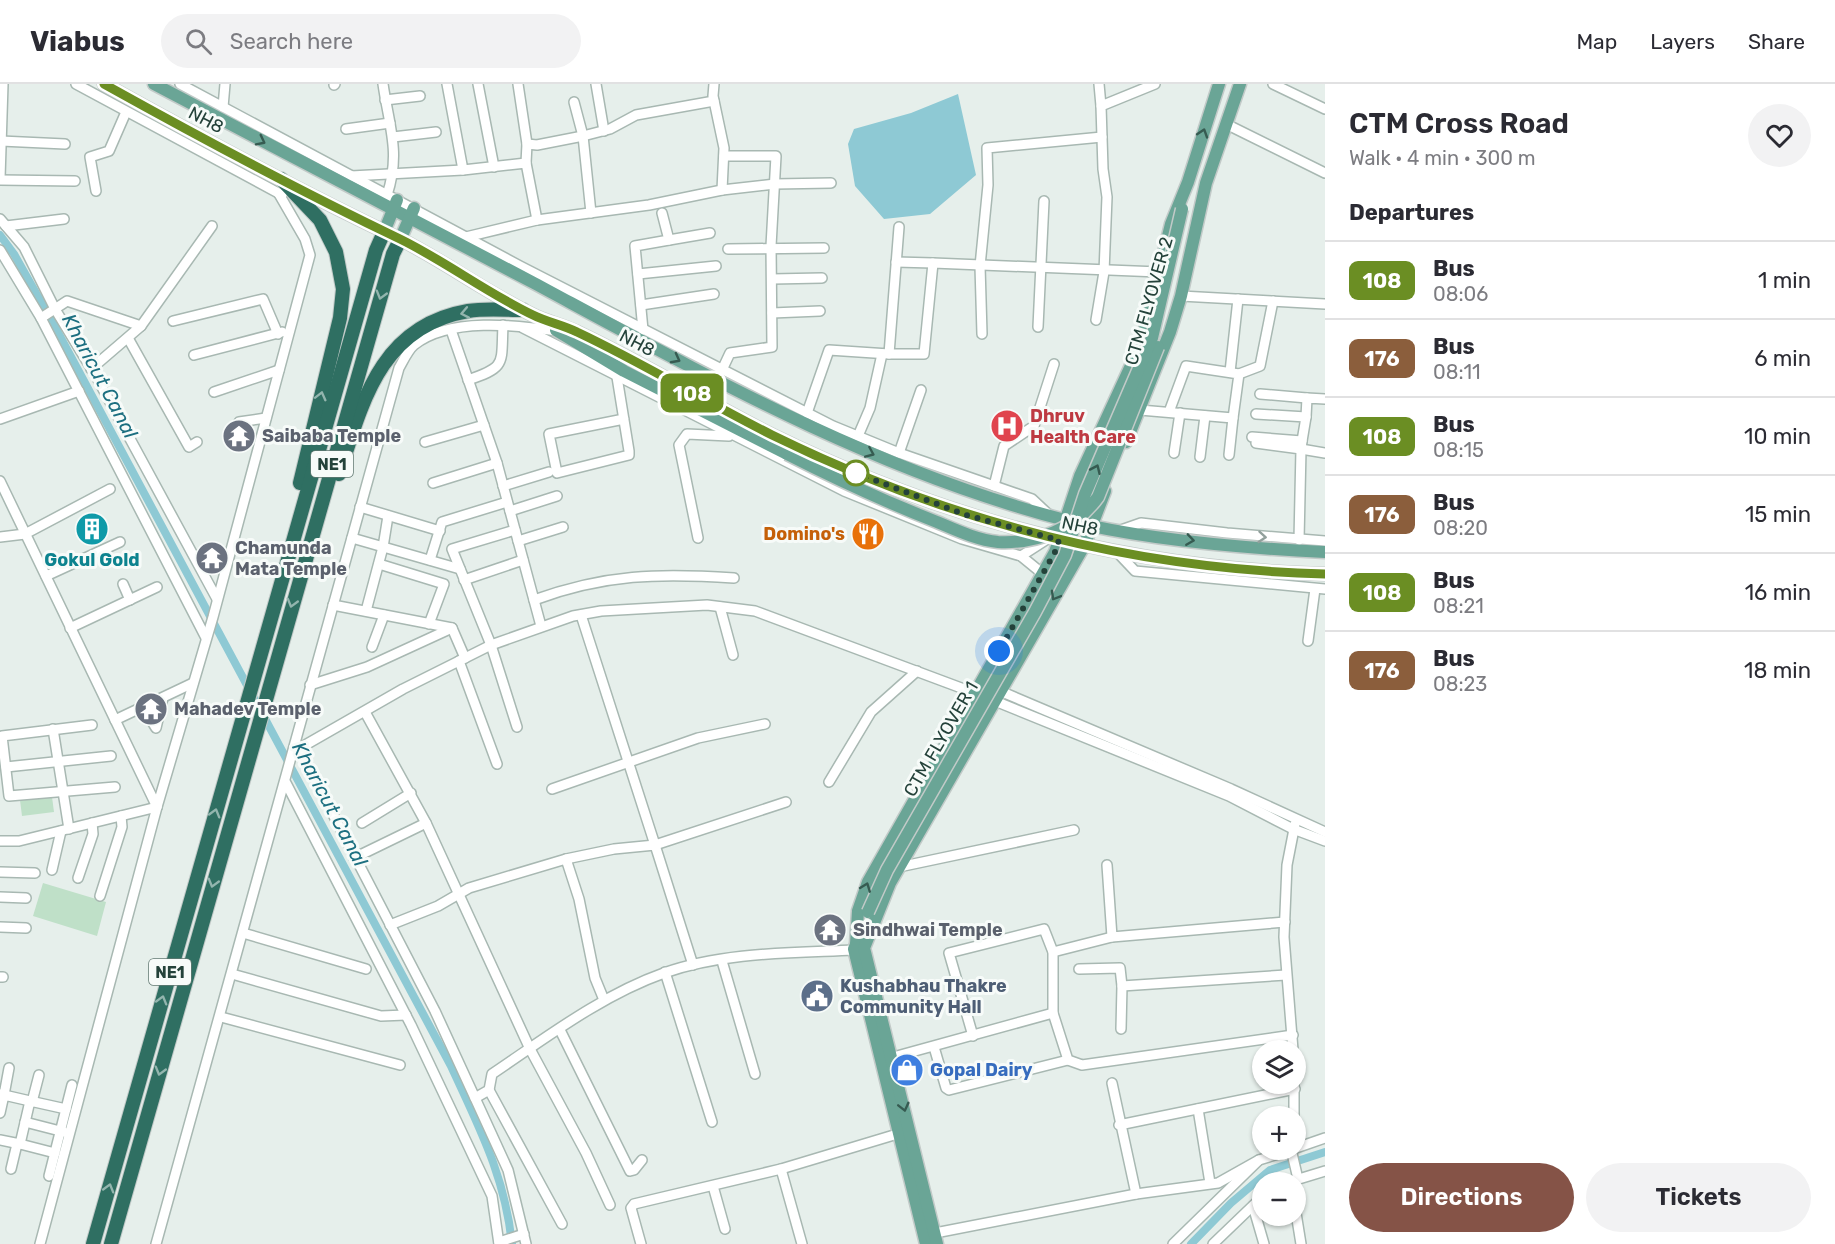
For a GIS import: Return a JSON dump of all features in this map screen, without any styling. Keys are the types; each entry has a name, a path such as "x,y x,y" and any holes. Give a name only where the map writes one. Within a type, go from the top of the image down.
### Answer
{"highway":[{"path":"281,179 320,220 336,252 343,289 340,318 284,547 282,576"},
{"name":"NE1","path":"93,1244 246,699 376,250 384,232"},
{"name":"NE1","path":"111,1244 310,542 393,254 400,240"},
{"path":"310,542 327,508 367,390 384,361 409,336 437,320 468,311 523,310"}],"main road":[{"name":"NH8","path":"104,84 190,132 400,240 536,317 575,331 773,435 898,491 966,515 1084,546 1282,573 1325,574"},
{"name":"NH8","path":"154,84 183,91 775,404 904,468 1065,520 1258,549 1325,552"},
{"path":"930,1239 858,947 858,911 868,882 971,692 1043,574 1054,539 1065,520 1080,476 1135,357 1146,326 1171,224 1188,182 1219,84"},
{"name":"CTM FLYOVER 2","path":"536,317 608,361 849,485 964,533 996,542 1016,542 1053,533 1086,512 1098,497 1144,384 1169,310 1196,188 1232,84"},
{"path":"858,947 899,867 1084,546 1160,361 1181,296 1206,183 1240,84"},
{"name":"CTM FLYOVER 1","path":"858,947 868,912 887,870 1035,612 1065,555 1085,494 1152,338 1188,182"},
{"path":"384,232 393,201"},
{"path":"400,240 412,213"}],"street":[{"path":"3,84 0,179 75,181"},
{"path":"76,84 279,194 301,200"},
{"path":"223,107 225,84"},
{"path":"183,91 223,107 233,119 351,176 393,201 393,137 383,84"},
{"path":"447,84 462,170"},
{"path":"478,84 494,167"},
{"path":"518,84 527,144 526,163 537,220"},
{"path":"596,84 604,130"},
{"path":"714,84 714,101 724,156 722,190"},
{"path":"1096,320 1104,272 1107,197 1099,84"},
{"path":"1101,106 1155,84"},
{"path":"1273,84 1325,109"},
{"path":"385,100 420,96"},
{"path":"527,144 537,145 582,136 604,130 636,115 714,101"},
{"path":"574,102 582,136 591,213"},
{"path":"96,191 90,157 109,151 126,112"},
{"path":"346,129 390,123"},
{"path":"1226,124 1325,172"},
{"path":"184,144 190,132"},
{"path":"393,137 436,132"},
{"path":"982,334 981,266 988,185 987,148 1102,136"},
{"path":"1,141 65,144"},
{"path":"722,370 730,353 772,347 771,246 776,156 724,156"},
{"path":"351,176 462,170 526,163"},
{"path":"466,237 537,220 655,204 722,190 774,184 831,183"},
{"path":"40,1244 65,1132 218,599 310,255 305,239 279,194"},
{"path":"1038,327 1044,201"},
{"path":"412,213 466,237 722,370 775,404 807,413 899,453 1032,500 1050,516"},
{"path":"662,213 669,240"},
{"path":"3,223 64,219"},
{"path":"3,223 24,247 55,309 92,369 218,599"},
{"path":"92,369 141,326 212,226"},
{"path":"858,436 870,408 885,354 899,227"},
{"path":"643,330 635,246 710,233"},
{"path":"728,249 771,246 824,248"},
{"path":"0,250 41,318 206,638"},
{"path":"896,262 1104,272 1159,272"},
{"path":"807,413 830,350 924,354 933,264"},
{"path":"638,274 716,266"},
{"path":"772,279 822,278"},
{"path":"641,305 714,294"},
{"path":"1181,296 1325,304"},
{"path":"173,321 263,299 278,334"},
{"path":"1228,455 1233,418 1238,299"},
{"path":"41,318 67,301 141,326"},
{"path":"1168,412 1186,366 1235,373 1260,366 1273,301"},
{"path":"772,313 820,311"},
{"path":"468,380 494,371 501,361 503,325"},
{"path":"156,1244 297,745 310,685 399,368 412,346 437,331 517,325 558,331"},
{"path":"517,325 890,512 962,539 1021,556 1043,574"},
{"path":"194,355 290,330"},
{"path":"451,330 497,463 541,626"},
{"path":"128,338 189,447 197,442"},
{"path":"994,486 1004,447 1034,426 1054,364"},
{"path":"214,392 279,370"},
{"path":"617,377 624,418 629,455 557,473 549,434 624,418"},
{"path":"899,453 921,390"},
{"path":"0,419 79,391"},
{"path":"1260,394 1325,399"},
{"path":"1299,540 1301,445 1307,398"},
{"path":"1140,410 1233,418"},
{"path":"1174,453 1180,413"},
{"path":"1256,414 1305,417"},
{"path":"1200,457 1205,416"},
{"path":"239,422 266,418"},
{"path":"425,442 484,425"},
{"path":"698,538 679,446 687,434 735,436"},
{"path":"1254,440 1301,445 1325,453"},
{"path":"433,483 497,463"},
{"path":"503,486 549,472"},
{"path":"0,481 157,807"},
{"path":"0,537 25,534 110,489"},
{"path":"430,560 442,522 557,496"},
{"path":"360,507 440,531"},
{"path":"366,611 383,547 388,516"},
{"path":"1121,530 1142,523 1325,541"},
{"path":"518,541 563,527"},
{"path":"515,530 452,549 491,645 516,727"},
{"path":"351,538 460,569"},
{"path":"1021,556 1054,539"},
{"path":"46,576 120,542"},
{"path":"1117,552 1135,571 1320,589 1308,641"},
{"path":"464,580 523,560"},
{"path":"379,564 444,584 429,624"},
{"path":"534,600 571,587 621,577 675,574 734,578"},
{"path":"123,584 130,600"},
{"path":"70,628 157,587"},
{"path":"333,604 452,628"},
{"path":"297,745 365,712 462,659 541,626 581,615 661,607 720,606 755,611 971,692 998,695 1325,832"},
{"path":"720,606 733,655"},
{"path":"372,647 384,615"},
{"path":"581,615 693,965"},
{"path":"310,685 367,667 452,628"},
{"path":"452,628 497,764"},
{"path":"829,782 871,712 917,671"},
{"path":"115,720 193,683"},
{"path":"998,695 1229,796 1293,829 1325,841"},
{"path":"142,707 153,728 156,728 163,698"},
{"path":"365,712 426,823 530,1048 610,1205"},
{"path":"552,789 698,738 765,724"},
{"path":"92,725 2,736 6,767 4,778 9,796 116,787"},
{"path":"52,870 65,830 63,792 53,729"},
{"path":"286,783 406,1015 492,1196 499,1243 525,1239 508,1170 435,1011 297,745"},
{"path":"6,767 111,756"},
{"path":"362,823 411,793"},
{"path":"390,925 438,906 469,888 566,859 614,849 655,845 786,802"},
{"path":"0,841 19,841 157,807"},
{"path":"100,896 122,827 121,816"},
{"path":"1293,1040 1286,975 1285,922 1287,865 1297,819"},
{"path":"78,878 93,834 92,823"},
{"path":"354,858 426,823"},
{"path":"899,867 1074,830"},
{"path":"566,859 579,899 595,978 604,1000"},
{"path":"1107,865 1112,937"},
{"path":"0,872 35,873"},
{"path":"0,897 26,898"},
{"path":"1053,952 1112,937 1285,922"},
{"path":"0,927 26,928"},
{"path":"973,1036 949,953 1044,929 1053,952 1053,1013 1068,1060"},
{"path":"243,933 366,969"},
{"path":"562,1224 489,1090 492,1074 604,1000 665,972 722,961 858,947"},
{"path":"722,961 755,1074"},
{"path":"1079,969 1119,968 1122,986 1121,1029"},
{"path":"665,972 712,1122"},
{"path":"231,974 381,1016 406,1015"},
{"path":"1122,986 1286,975"},
{"path":"887,1059 1053,1013"},
{"path":"221,1017 400,1065"},
{"path":"560,1030 630,1171 634,1170 642,1160"},
{"path":"934,1047 945,1088 949,1090 1068,1060 1082,1065 1293,1035"},
{"path":"0,1113 9,1068"},
{"path":"11,1169 39,1075"},
{"path":"1112,1083 1119,1125 1136,1194"},
{"path":"49,1176 55,1153 65,1132 66,1109 72,1085"},
{"path":"475,1098 489,1090"},
{"path":"2,1094 66,1109"},
{"path":"1119,1125 1261,1094"},
{"path":"1198,1109 1210,1183"},
{"path":"25,1122 65,1132"},
{"path":"641,1244 631,1205 781,1169 904,1132"},
{"path":"1306,1145 1325,1138"},
{"path":"0,1140 55,1153"},
{"path":"930,1239 1136,1194 1218,1183 1259,1160"},
{"path":"1173,1244 1259,1160"},
{"path":"781,1169 802,1244"},
{"path":"1306,1176 1325,1171"},
{"path":"713,1186 725,1229"},
{"path":"1213,1244 1252,1207"},
{"path":"1259,1226 1264,1244"},
{"path":"1298,1226 1301,1244"}],"green space":[{"path":"52,797 54,812 22,816 20,800"},
{"path":"43,883 106,902 97,936 33,916"}],"water":[{"path":"958,94 976,175 930,214 884,219 855,186 848,144 854,129 911,113"}],"waterway":[{"name":"Kharicut Canal","path":"0,235 14,254 54,325 451,1066 481,1131 497,1174 509,1219 512,1244"},
{"name":"Kharicut Canal","path":"1191,1244 1231,1203 1270,1170 1325,1152"}],"bus line":[{"name":"108","path":"104,84 190,132 402,240 465,279 536,317 575,331 773,435 898,491 966,515 1059,540 1117,552 1282,573 1325,574"}],"place":[{"name":"Dhruv Health Care","path":"1007,426"},
{"name":"Saibaba Temple","path":"239,436"},
{"name":"Gokul Gold","path":"92,529"},
{"name":"Domino's","path":"868,534"},
{"name":"Chamunda Mata Temple","path":"212,558"},
{"name":"Mahadev Temple","path":"151,709"},
{"name":"Sindhwai Temple","path":"830,930"},
{"name":"Kushabhau Thakre Community Hall","path":"817,996"},
{"name":"Gopal Dairy","path":"907,1070"}],"route":[{"path":"856,473 898,491 966,515 1059,540 1055,552 999,651"}]}
